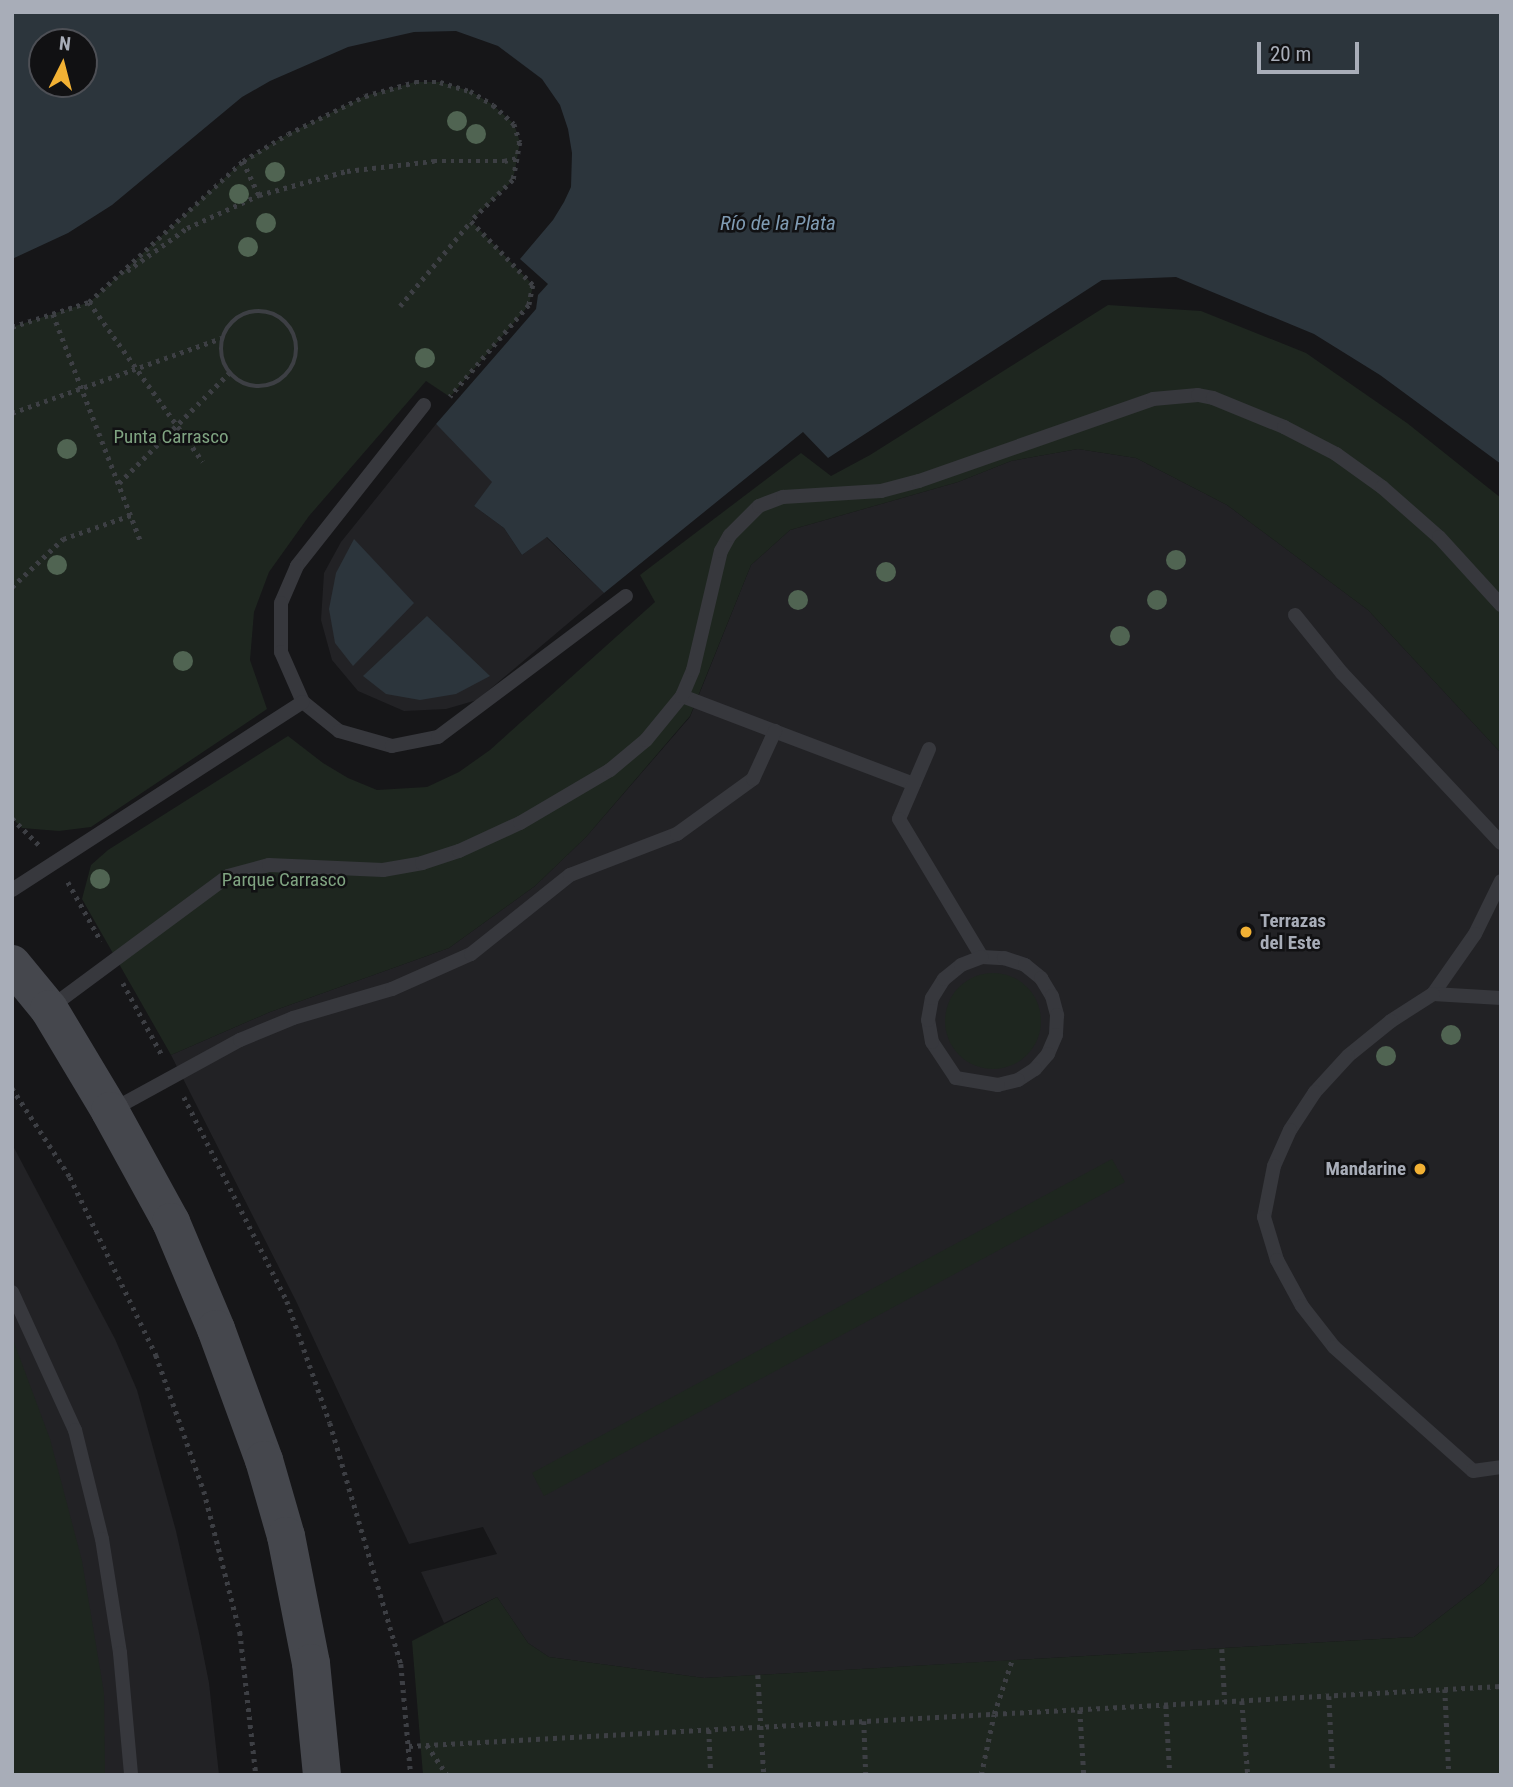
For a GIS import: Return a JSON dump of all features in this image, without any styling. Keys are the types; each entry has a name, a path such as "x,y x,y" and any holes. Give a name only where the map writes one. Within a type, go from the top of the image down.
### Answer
{"main road":[{"path":"12,964 49,1009 110,1111 171,1222 216,1329 264,1460 301,1605 313,1675 322,1775"}],"lane":[{"path":"49,1009 207,889 247,869 291,864 383,870 447,855 520,823 610,771 646,740 682,696 693,670 721,551 741,521 759,506 783,497 861,494 919,481 1168,395 1213,398 1284,427 1336,454 1382,487 1439,537 1501,605"},
{"path":"424,405 297,566 281,603 281,652 303,702 339,731 392,746 438,737 626,596"},
{"path":"1295,615 1342,673 1501,843"},
{"path":"682,696 914,784"},
{"path":"12,890 303,702"},
{"path":"110,1111 251,1035 293,1018 392,989 471,954 570,875 677,834 753,779 775,731"},
{"path":"929,750 899,819 982,957"},
{"path":"1501,881 1475,934 1433,993 1370,1038 1315,1092 1290,1130 1274,1166 1264,1217 1283,1272 1302,1306 1334,1347 1473,1471 1501,1467"},
{"path":"982,957 1004,957 1026,965 1041,978 1052,996 1057,1015 1056,1035 1042,1062 1018,1080 999,1085 957,1078 932,1042 928,1020 932,998 944,979 961,965 982,957"},
{"path":"1433,993 1501,998"},
{"path":"12,1292 75,1430 93,1503 120,1653 131,1775"}],"path":[{"path":"12,327 89,302 243,161 288,134 365,96 415,82 440,82 460,88 493,105 514,124 520,142 513,180 471,221 400,306"},
{"path":"112,281 187,228 259,195 347,171 434,161 504,161 517,158"},
{"path":"243,161 259,195"},
{"path":"450,397 530,305 533,285 471,221"},
{"path":"89,302 203,462"},
{"path":"260,310 284,320 293,330 297,342 293,367 275,384 250,386 229,373 221,350 222,338 236,318 260,310"},
{"path":"53,314 141,542"},
{"path":"12,413 222,338"},
{"path":"119,483 178,427 229,373"},
{"path":"12,587 63,539 131,515"},
{"path":"12,818 56,861 173,1076 287,1301 330,1423 401,1664 411,1775"},
{"path":"12,1088 69,1177 156,1354 204,1491 240,1632 256,1775"},
{"path":"1222,1649 1225,1702"},
{"path":"981,1775 994,1714 1012,1660"},
{"path":"758,1675 764,1775"},
{"path":"409,1746 1501,1686"},
{"path":"1445,1689 1449,1775"},
{"path":"1329,1696 1333,1775"},
{"path":"1242,1701 1248,1775"},
{"path":"1166,1705 1170,1775"},
{"path":"1080,1710 1084,1775"},
{"path":"864,1721 866,1775"},
{"path":"709,1730 711,1775"},
{"path":"427,1745 447,1775"}],"shaded area":[{"path":"436,424 493,482 474,506 504,528 522,555 546,537 604,593 477,700 446,709 404,711 358,691 332,660 321,620 324,573 341,542"},
{"path":"1078,449 1136,458 1227,505 1368,610 1501,753 1501,1563 1484,1583 1414,1637 758,1675 704,1678 549,1657 528,1643 497,1597 444,1623 421,1572 497,1554 483,1527 409,1544 296,1301 171,1055 270,1012 449,948 535,886 586,837 690,717 751,565 790,530 958,482 1011,461"},
{"path":"12,1144 115,1339 137,1390 176,1531 199,1633 209,1683 219,1775 12,1775"}],"green space":[{"name":"Punta Carrasco","path":"415,82 440,82 470,91 493,105 514,124 520,142 513,180 471,221 533,285 529,305 450,397 426,381 309,516 269,572 254,612 250,660 267,709 91,827 59,831 22,828 12,818 12,327 90,302 243,161 288,134 365,96"},
{"name":"Parque Carrasco","path":"1108,305 1201,311 1306,353 1407,423 1501,498 1501,753 1368,610 1227,505 1136,458 1078,449 1011,461 958,482 790,530 751,565 690,716 586,837 535,886 449,948 270,1012 171,1055 82,899 91,865 108,850 288,736 323,763 348,778 377,790 427,787 459,772 490,750 655,602 640,575 801,453 831,476 870,455"},
{"path":"993,973 1011,977 1027,987 1037,1003 1041,1021 1037,1039 1027,1055 1011,1065 993,1069 975,1065 959,1055 949,1039 945,1021 949,1003 959,987 975,977"},
{"path":"1112,1159 1125,1182 544,1496 532,1473"},
{"path":"12,1337 50,1439 82,1561 104,1693 105,1775 12,1775"},
{"path":"1501,1563 1501,1775 423,1775 412,1641 497,1597 528,1643 549,1657 704,1678 1414,1637 1484,1583"}],"water":[{"name":"Río de la Plata","path":"12,12 1501,12 1501,464 1380,375 1314,334 1176,277 1102,280 828,458 803,432 604,593 547,537 522,555 504,528 474,506 492,482 436,424 536,309 538,295 548,284 520,259 553,220 571,187 572,153 560,105 542,79 498,46 456,31 414,32 348,47 270,81 242,97 112,205 68,233 12,259"},
{"path":"354,539 414,603 353,666 335,643 329,609 336,573"},
{"path":"427,616 490,676 456,694 420,700 386,694 363,676"}],"place":[{"name":"Terrazas del Este","path":"1246,932"},
{"name":"Mandarine","path":"1420,1169"}]}
